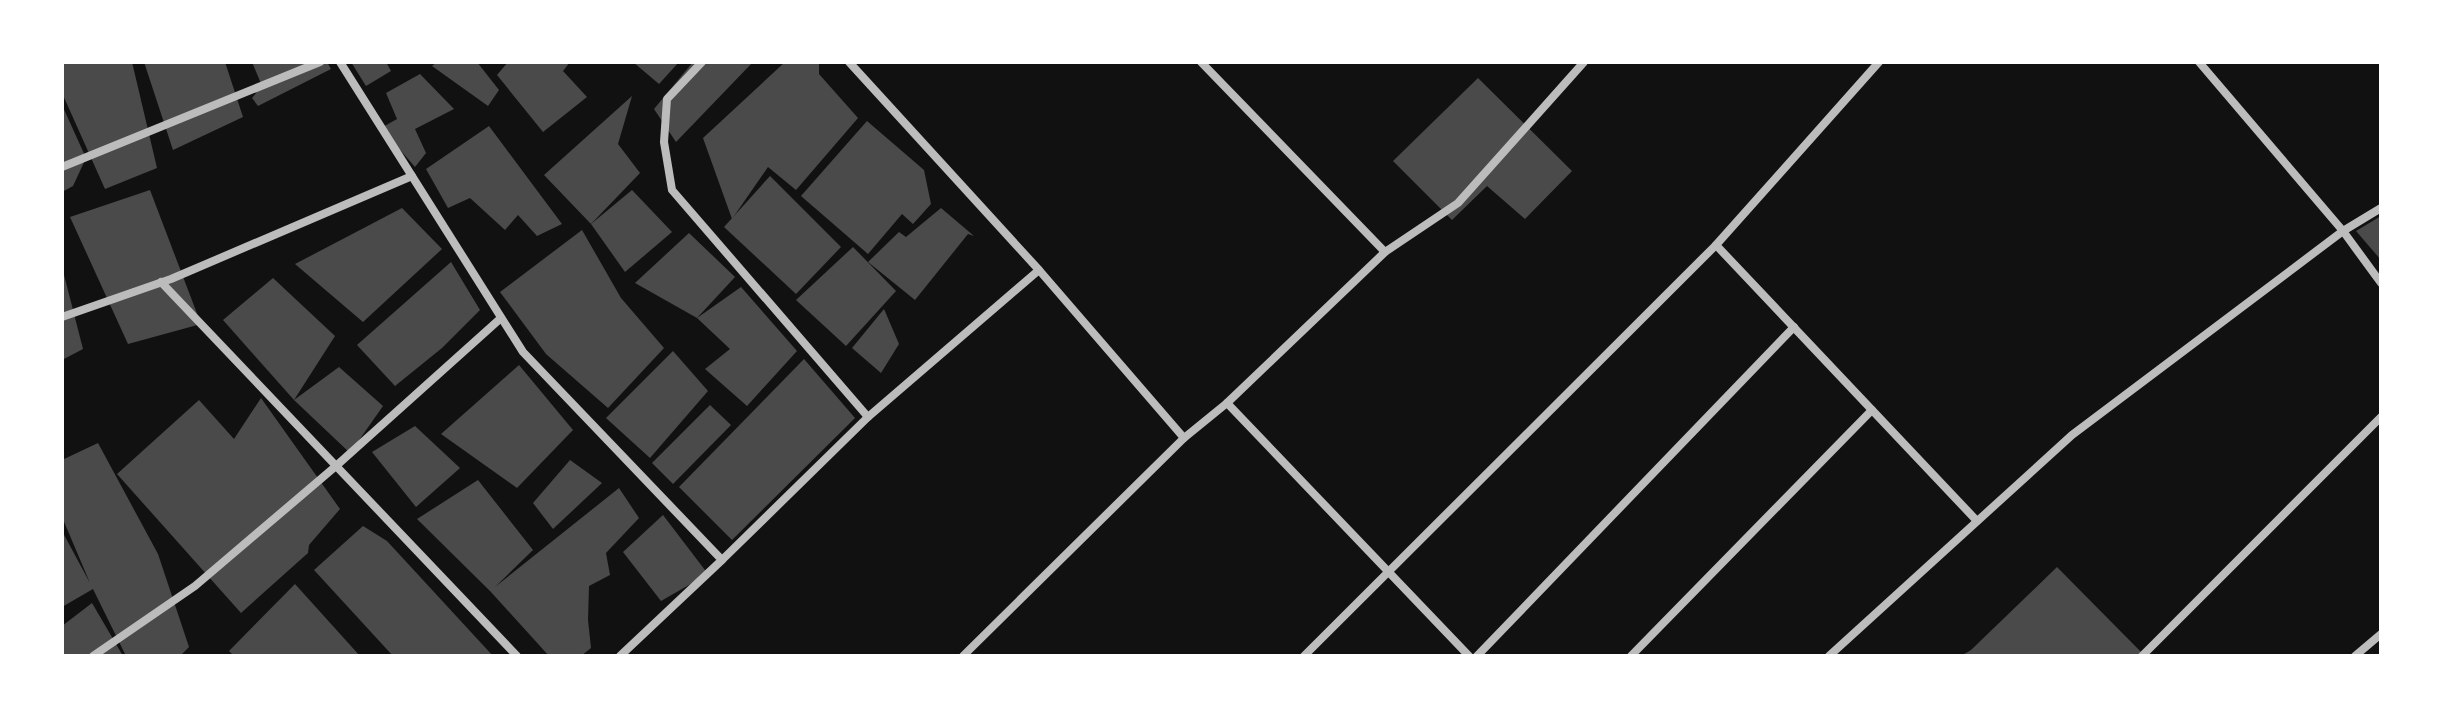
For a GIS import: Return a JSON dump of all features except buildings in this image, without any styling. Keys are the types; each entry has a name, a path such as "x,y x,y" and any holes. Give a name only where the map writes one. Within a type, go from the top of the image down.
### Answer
{"street":[{"path":"62,167 320,62"},
{"path":"340,62 523,352 722,560"},
{"path":"702,62 667,99 664,142 672,190 868,417"},
{"path":"849,62 1039,270 1184,438"},
{"path":"1201,62 1385,252"},
{"path":"963,656 1184,438 1227,403 1385,252 1458,203 1584,62"},
{"path":"1304,656 1716,245 1879,62"},
{"path":"2199,62 2343,231 2381,283"},
{"path":"62,317 161,282 412,176"},
{"path":"1829,656 2072,435 2343,231 2381,208"},
{"path":"1716,245 1977,521"},
{"path":"624,655 868,417 1039,270"},
{"path":"161,282 517,656"},
{"path":"93,656 195,586 336,466 501,318"},
{"path":"1477,656 1794,327"},
{"path":"1227,403 1469,656"},
{"path":"1631,656 1872,410"},
{"path":"2142,656 2381,417"},
{"path":"2355,656 2381,634"}]}
